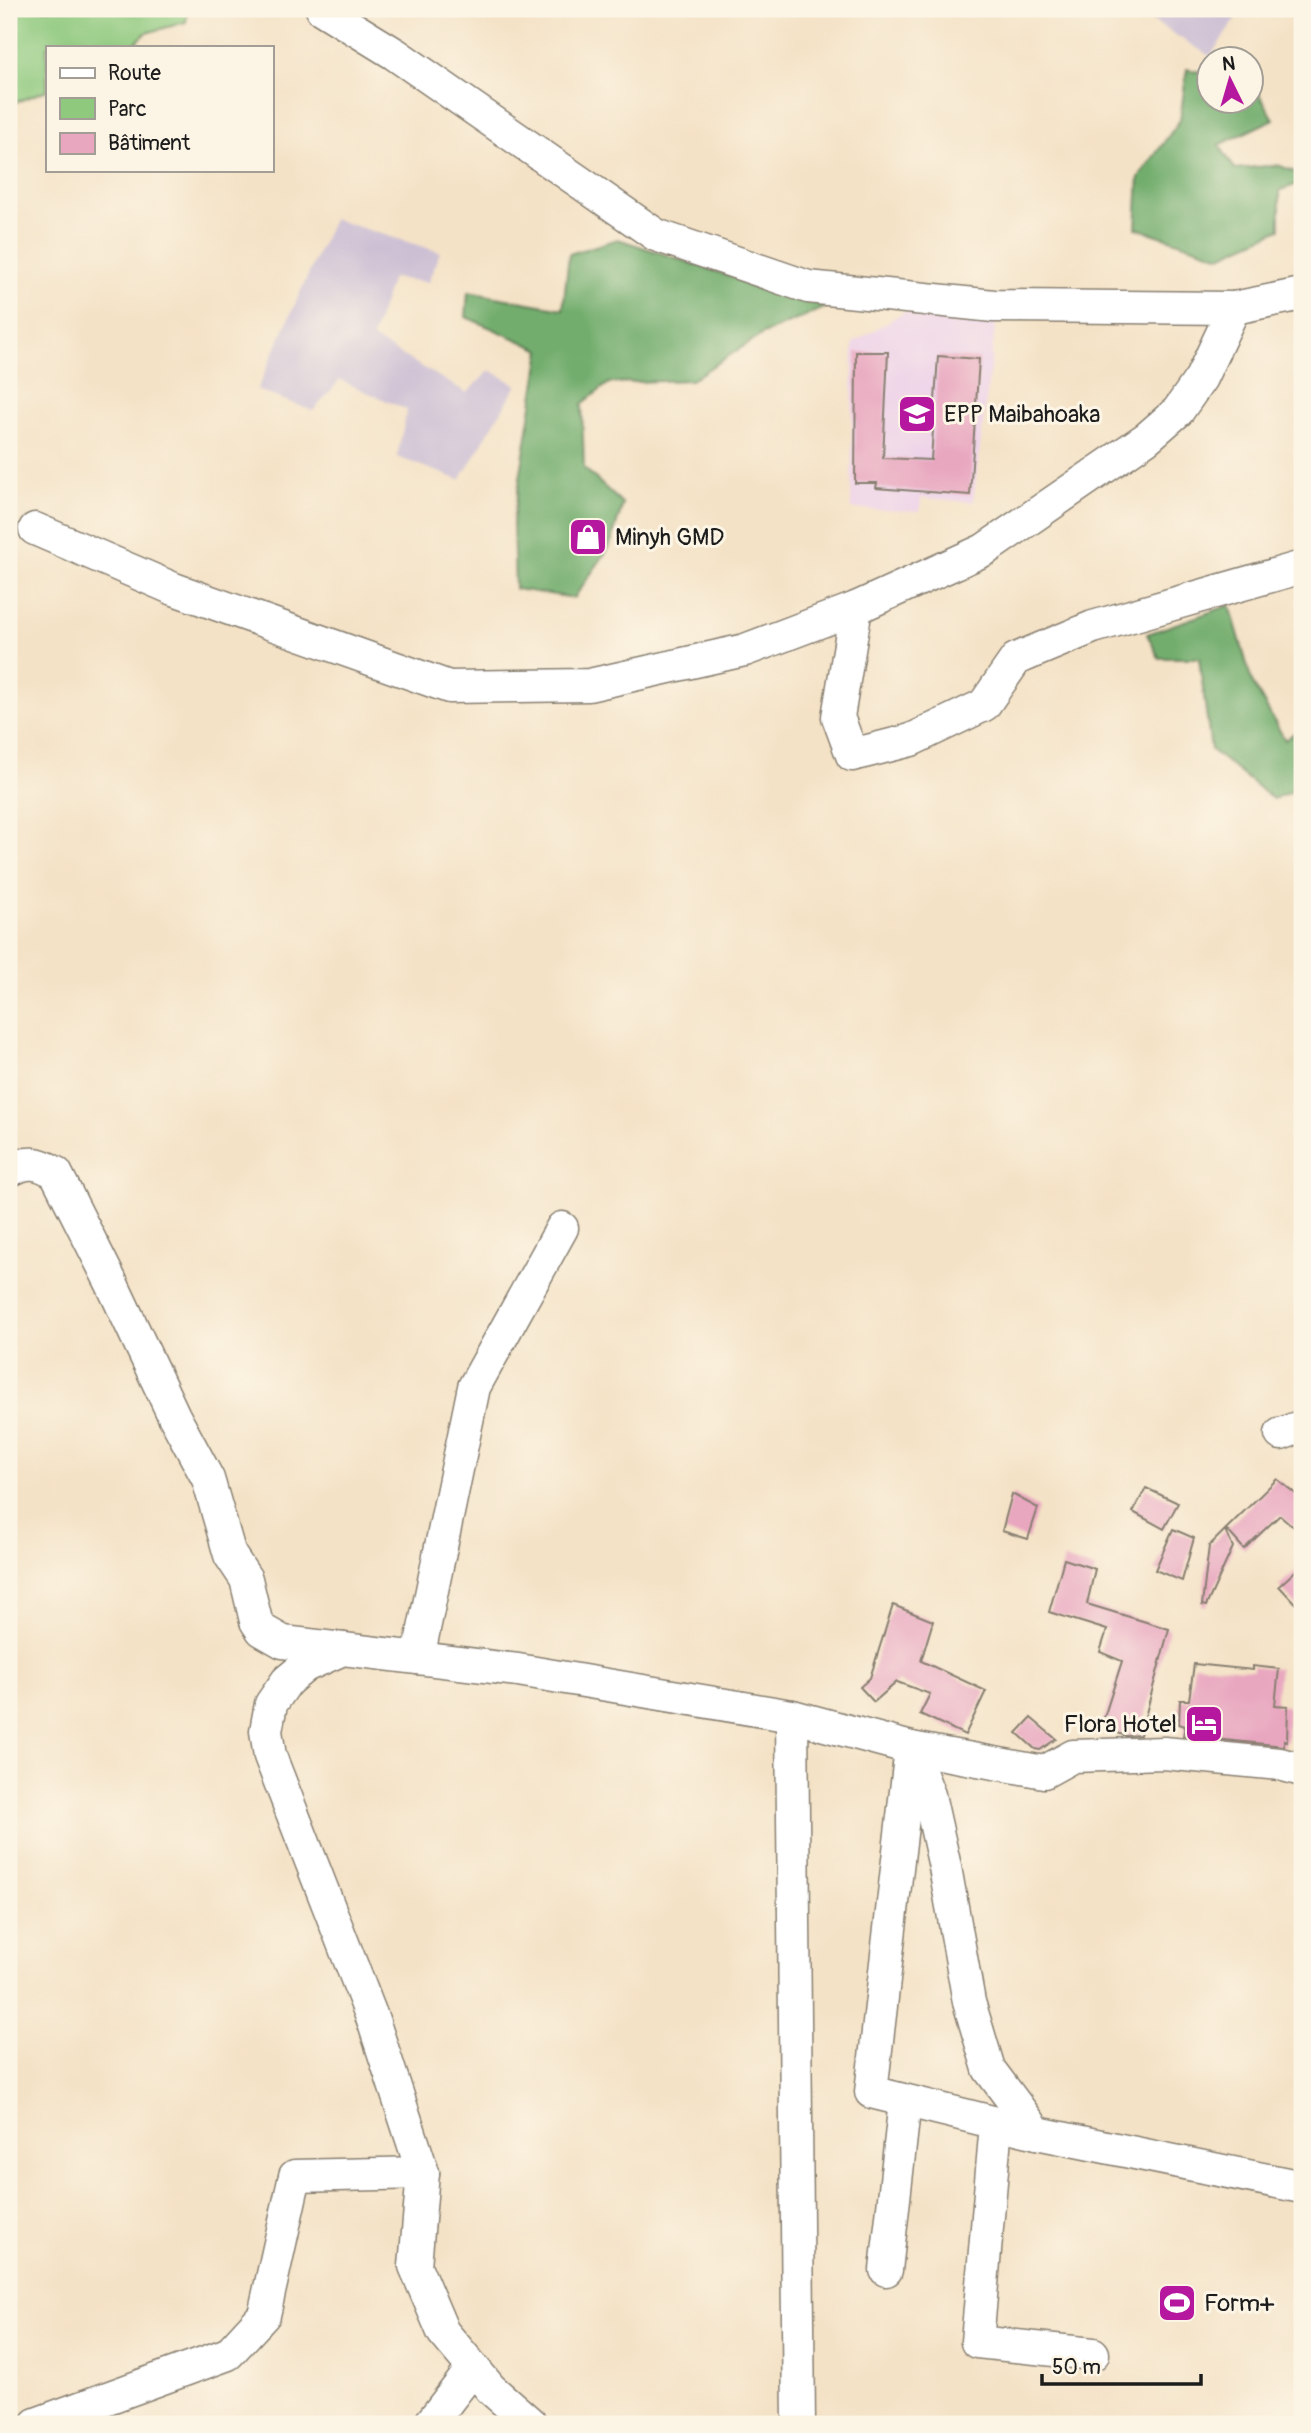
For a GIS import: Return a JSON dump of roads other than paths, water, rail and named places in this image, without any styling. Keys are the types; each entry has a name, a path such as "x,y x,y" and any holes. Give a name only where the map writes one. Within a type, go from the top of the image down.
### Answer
{"street":[{"path":"322,9 395,54 656,235 808,286 993,306 1234,308 1302,294"},
{"path":"35,529 174,589 449,687 589,685 745,650 856,608 984,550 1147,438 1178,411 1201,378 1234,308"},
{"path":"856,608 838,718 852,755 911,740 984,705 1016,659 1093,627 1302,567"},
{"path":"9,1171 30,1162 39,1163 55,1173 111,1282 174,1416 208,1479 230,1555 246,1579 256,1621 262,1630 283,1642 518,1670 792,1716 911,1748 1044,1772 1073,1756 1164,1753 1280,1764 1302,1770"},
{"path":"418,1658 474,1387 562,1228"},
{"path":"343,1649 305,1666 287,1681 271,1704 266,1731 270,1756 373,2020 423,2173 415,2266 443,2332 491,2389 531,2424"},
{"path":"792,1716 799,2424"},
{"path":"911,1748 871,2092 996,2124 1302,2187"},
{"path":"911,1748 929,1796 969,2002 989,2069 1037,2133"},
{"path":"886,2270 905,2101"},
{"path":"996,2124 977,2342 1093,2354"},
{"path":"36,2424 228,2354 264,2315 295,2176 423,2173"},
{"path":"430,2424 473,2368"}],"place":[{"name":"EPP Maibahoaka","path":"917,414"},
{"name":"Minyh GMD","path":"588,537"},
{"name":"Flora Hotel","path":"1204,1724"},
{"name":"Form+","path":"1177,2303"}]}
